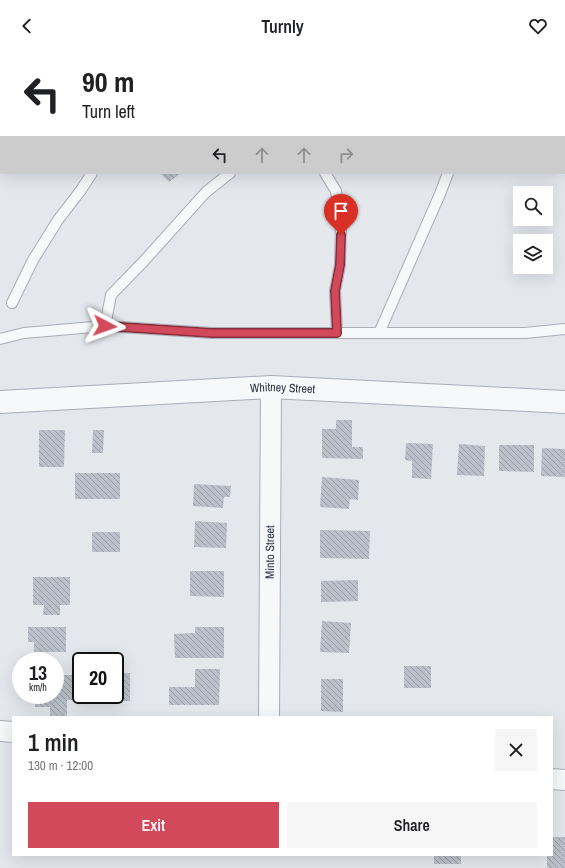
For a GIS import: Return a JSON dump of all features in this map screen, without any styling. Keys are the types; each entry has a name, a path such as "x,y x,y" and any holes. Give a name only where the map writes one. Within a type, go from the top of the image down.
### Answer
{"street":[{"name":"Whitney Street","path":"0,402 271,387 565,402"},
{"name":"Minto Street","path":"269,716 271,387"},
{"path":"0,731 12,732"},
{"path":"553,779 565,780"}],"lane":[{"path":"12,304 33,260 58,220 91,174"},
{"path":"105,326 111,295 144,261 206,192 229,174"},
{"path":"327,174 336,191 341,220 340,265 335,291 337,333"},
{"path":"378,333 448,174"},
{"path":"0,338 24,333 105,326 212,333 525,333 565,329"}],"building":[{"path":"161,174 180,174 169,182"},
{"path":"336,420 352,420 352,447 363,447 363,459 322,458 322,429 336,429"},
{"path":"39,430 65,430 64,467 39,467"},
{"path":"93,430 104,430 103,453 92,453"},
{"path":"406,443 433,444 431,479 412,478 412,461 405,460"},
{"path":"459,444 485,446 484,476 457,475"},
{"path":"499,445 534,445 534,472 499,471"},
{"path":"542,448 565,449 565,477 541,476"},
{"path":"75,473 120,473 120,499 75,499"},
{"path":"322,477 359,480 358,500 350,499 349,509 320,507"},
{"path":"194,484 231,486 230,497 224,497 223,508 193,506"},
{"path":"195,521 227,523 226,548 194,547"},
{"path":"320,530 370,531 369,559 320,558"},
{"path":"92,532 120,532 120,552 92,552"},
{"path":"190,571 224,571 224,597 190,596"},
{"path":"33,577 70,577 70,605 60,605 60,615 43,615 44,605 33,605"},
{"path":"358,580 358,601 321,602 321,581"},
{"path":"322,621 351,623 349,653 320,652"},
{"path":"28,627 66,627 66,652 34,652 34,642 28,642"},
{"path":"195,627 224,627 224,658 175,658 174,634 195,633"},
{"path":"404,666 431,666 431,688 404,688"},
{"path":"195,669 220,669 219,705 169,705 169,687 195,687"},
{"path":"124,673 130,673 130,701 124,701"},
{"path":"64,675 72,675 72,700 67,700 67,716 50,716 50,707 35,707 35,704 64,704"},
{"path":"321,679 343,679 343,712 321,711"},
{"path":"553,837 565,837 565,868 547,868 547,856 553,856"},
{"path":"434,856 461,856 461,864 434,864"}],"route":[{"path":"105,326 212,333 337,333 335,291 340,265 341,235"}]}
